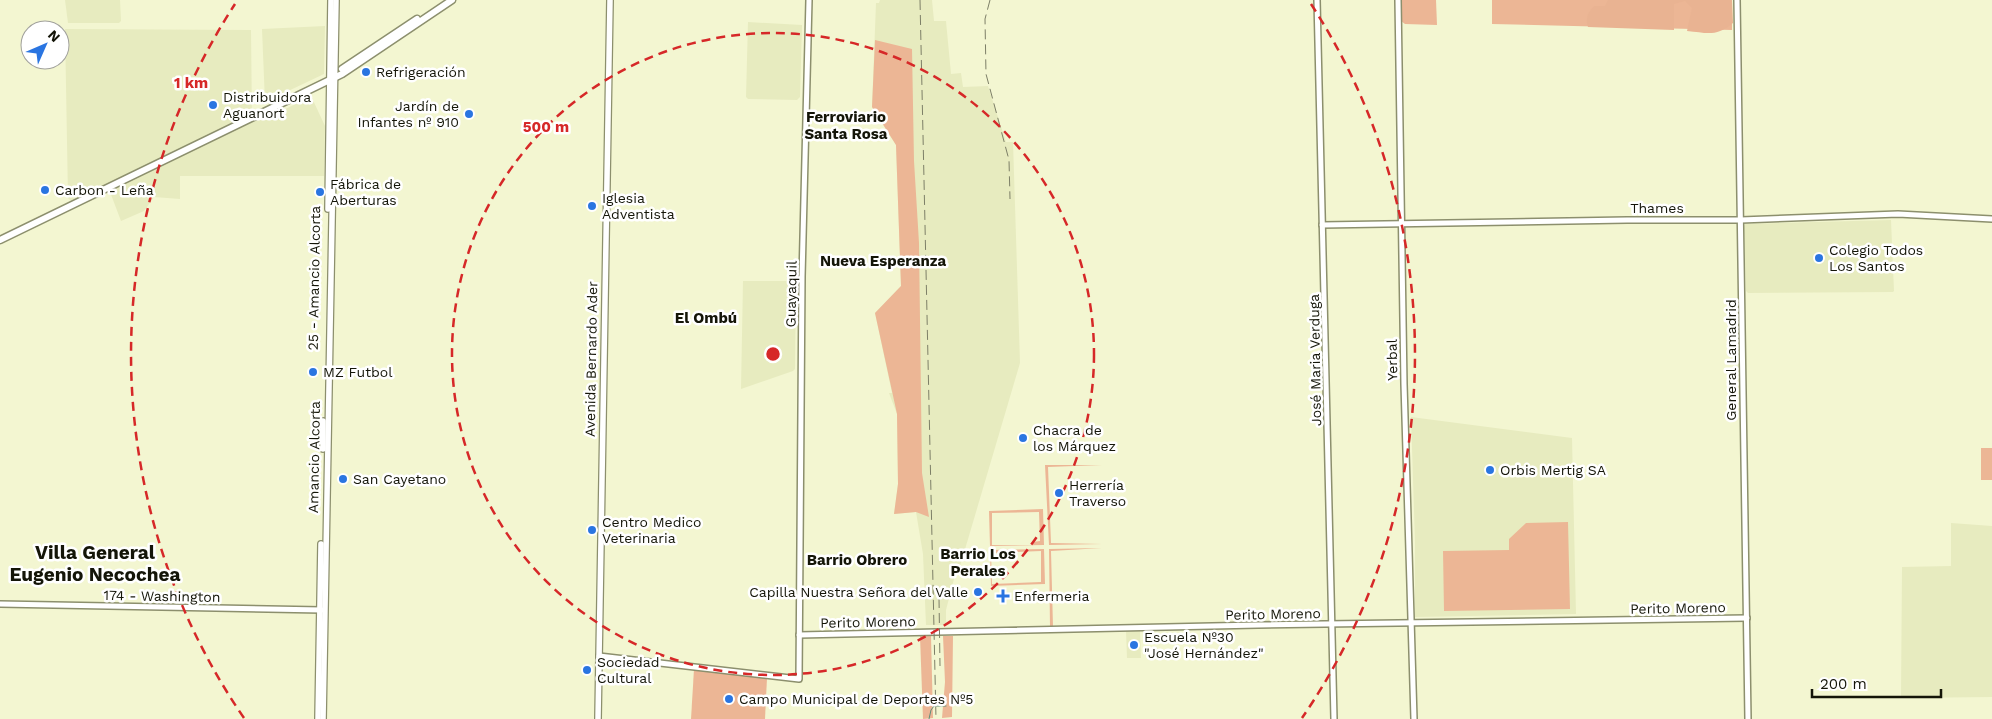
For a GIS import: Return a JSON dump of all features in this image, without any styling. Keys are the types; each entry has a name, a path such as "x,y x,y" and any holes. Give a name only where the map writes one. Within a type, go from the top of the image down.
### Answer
{"main road":[{"path":"331,0 332,77"},
{"path":"332,77 336,0"},
{"path":"0,240 332,77 445,0"},
{"path":"332,77 342,74 452,0"},
{"name":"Avenida Bernardo Ader","path":"598,719 610,0"},
{"name":"25 - Amancio Alcorta","path":"318,719 322,610 332,77"},
{"path":"322,610 323,719"}],"street":[{"name":"Guayaquil","path":"599,656 799,678 802,277 809,0"},
{"name":"José Maria Verduga","path":"1317,0 1334,719"},
{"name":"Yerbal","path":"1398,0 1400,224 1414,719"},
{"name":"General Lamadrid","path":"1737,0 1748,719"},
{"name":"Thames","path":"1322,225 1741,220 1898,214 1992,219"},
{"name":"174 - Washington","path":"0,604 322,610"},
{"name":"Perito Moreno","path":"799,635 1747,618"}],"shaded area":[{"path":"65,0 120,0 121,21 119,23 70,23 70,20 68,20"},
{"path":"880,0 932,0 934,21 946,21 951,74 961,73 963,87 988,86 1006,142 1013,142 1020,363 958,573 955,575 946,610 946,625 926,625 923,554 916,512 894,514 898,484 897,414 889,393 892,393 875,313 901,286 896,145 872,107 876,3 879,3"},
{"path":"1401,0 1436,0 1437,25 1405,24 1401,21"},
{"path":"1492,0 1732,0 1732,30 1492,24"},
{"path":"1608,0 1732,0 1733,23 1722,30 1712,33 1687,31 1692,8 1685,1 1674,4 1674,30 1588,27 1587,18 1594,6 1605,6"},
{"path":"748,22 802,25 800,97 797,100 748,99 746,97"},
{"path":"325,26 324,74 265,102 262,29"},
{"path":"70,29 251,30 252,122 270,114 272,116 311,96 325,126 324,176 180,176 180,199 154,197 144,211 121,221 107,184 72,202 68,198 66,70 70,70"},
{"path":"875,40 912,49 914,161 919,243 922,473 929,517 916,512 894,514 898,484 897,414 875,313 901,286 896,145 872,107"},
{"name":"Colegio Todos Los Santos","path":"1891,220 1893,292 1748,293 1746,291 1745,224"},
{"path":"743,281 794,281 796,283 795,369 741,389"},
{"path":"1411,417 1572,438 1576,614 1415,617"},
{"path":"1981,448 1992,448 1992,480 1981,480"},
{"path":"1045,465 1102,465 1048,467 1051,543 1102,544 1049,545"},
{"path":"1043,509 1044,545 990,546 989,511","holes":["1039,512 1040,541 1033,542 1033,545 992,545 992,513"]},
{"path":"1568,522 1570,609 1444,611 1443,551 1509,550 1509,539 1526,523"},
{"path":"1951,523 1992,526 1992,697 1901,698 1902,567 1951,566"},
{"path":"1102,548 1051,551 1053,627 1050,627 1049,549"},
{"path":"1044,549 1045,584 991,586 990,550","holes":["1041,551 1041,582 992,584 991,553"]},
{"name":"Escuela Nº30 \"José Hernández\"","path":"1126,631 1140,631 1141,658 1127,658"},
{"path":"920,636 931,636 933,718 923,719"},
{"path":"943,636 953,636 952,717 942,718 945,682"},
{"name":"Campo Municipal de Deportes Nº5","path":"694,669 767,678 765,719 691,719"}],"waterway":[{"path":"929,719 934,706 946,706"}],"railway":[{"path":"920,0 936,719"},
{"path":"990,0 985,19 986,74 1009,160 1010,199"},
{"path":"939,598 940,666"}],"place":[{"name":"Refrigeración","path":"366,72"},
{"name":"Distribuidora Aguanort","path":"213,105"},
{"name":"Jardín de Infantes nº 910","path":"469,114"},
{"name":"Carbon - Leña","path":"45,190"},
{"name":"Fábrica de Aberturas","path":"320,192"},
{"name":"Iglesia Adventista","path":"592,206"},
{"name":"Colegio Todos Los Santos","path":"1819,258"},
{"name":"MZ Futbol","path":"313,372"},
{"name":"Chacra de los Márquez","path":"1023,438"},
{"name":"Orbis Mertig SA","path":"1490,470"},
{"name":"San Cayetano","path":"343,479"},
{"name":"Herrería Traverso","path":"1059,493"},
{"name":"Centro Medico Veterinaria","path":"592,530"},
{"name":"Capilla Nuestra Señora del Valle","path":"978,592"},
{"name":"Enfermeria","path":"1003,596"},
{"name":"Escuela Nº30 \"José Hernández\"","path":"1134,645"},
{"name":"Sociedad Cultural","path":"587,670"},
{"name":"Campo Municipal de Deportes Nº5","path":"729,699"}],"district":[{"name":"Ferroviario Santa Rosa","path":"846,126"},
{"name":"Nueva Esperanza","path":"883,261"},
{"name":"El Ombú","path":"706,318"},
{"name":"Barrio Obrero","path":"857,560"},
{"name":"Barrio Los Perales","path":"978,562"},
{"name":"Villa General Eugenio Necochea","path":"95,563"}]}
